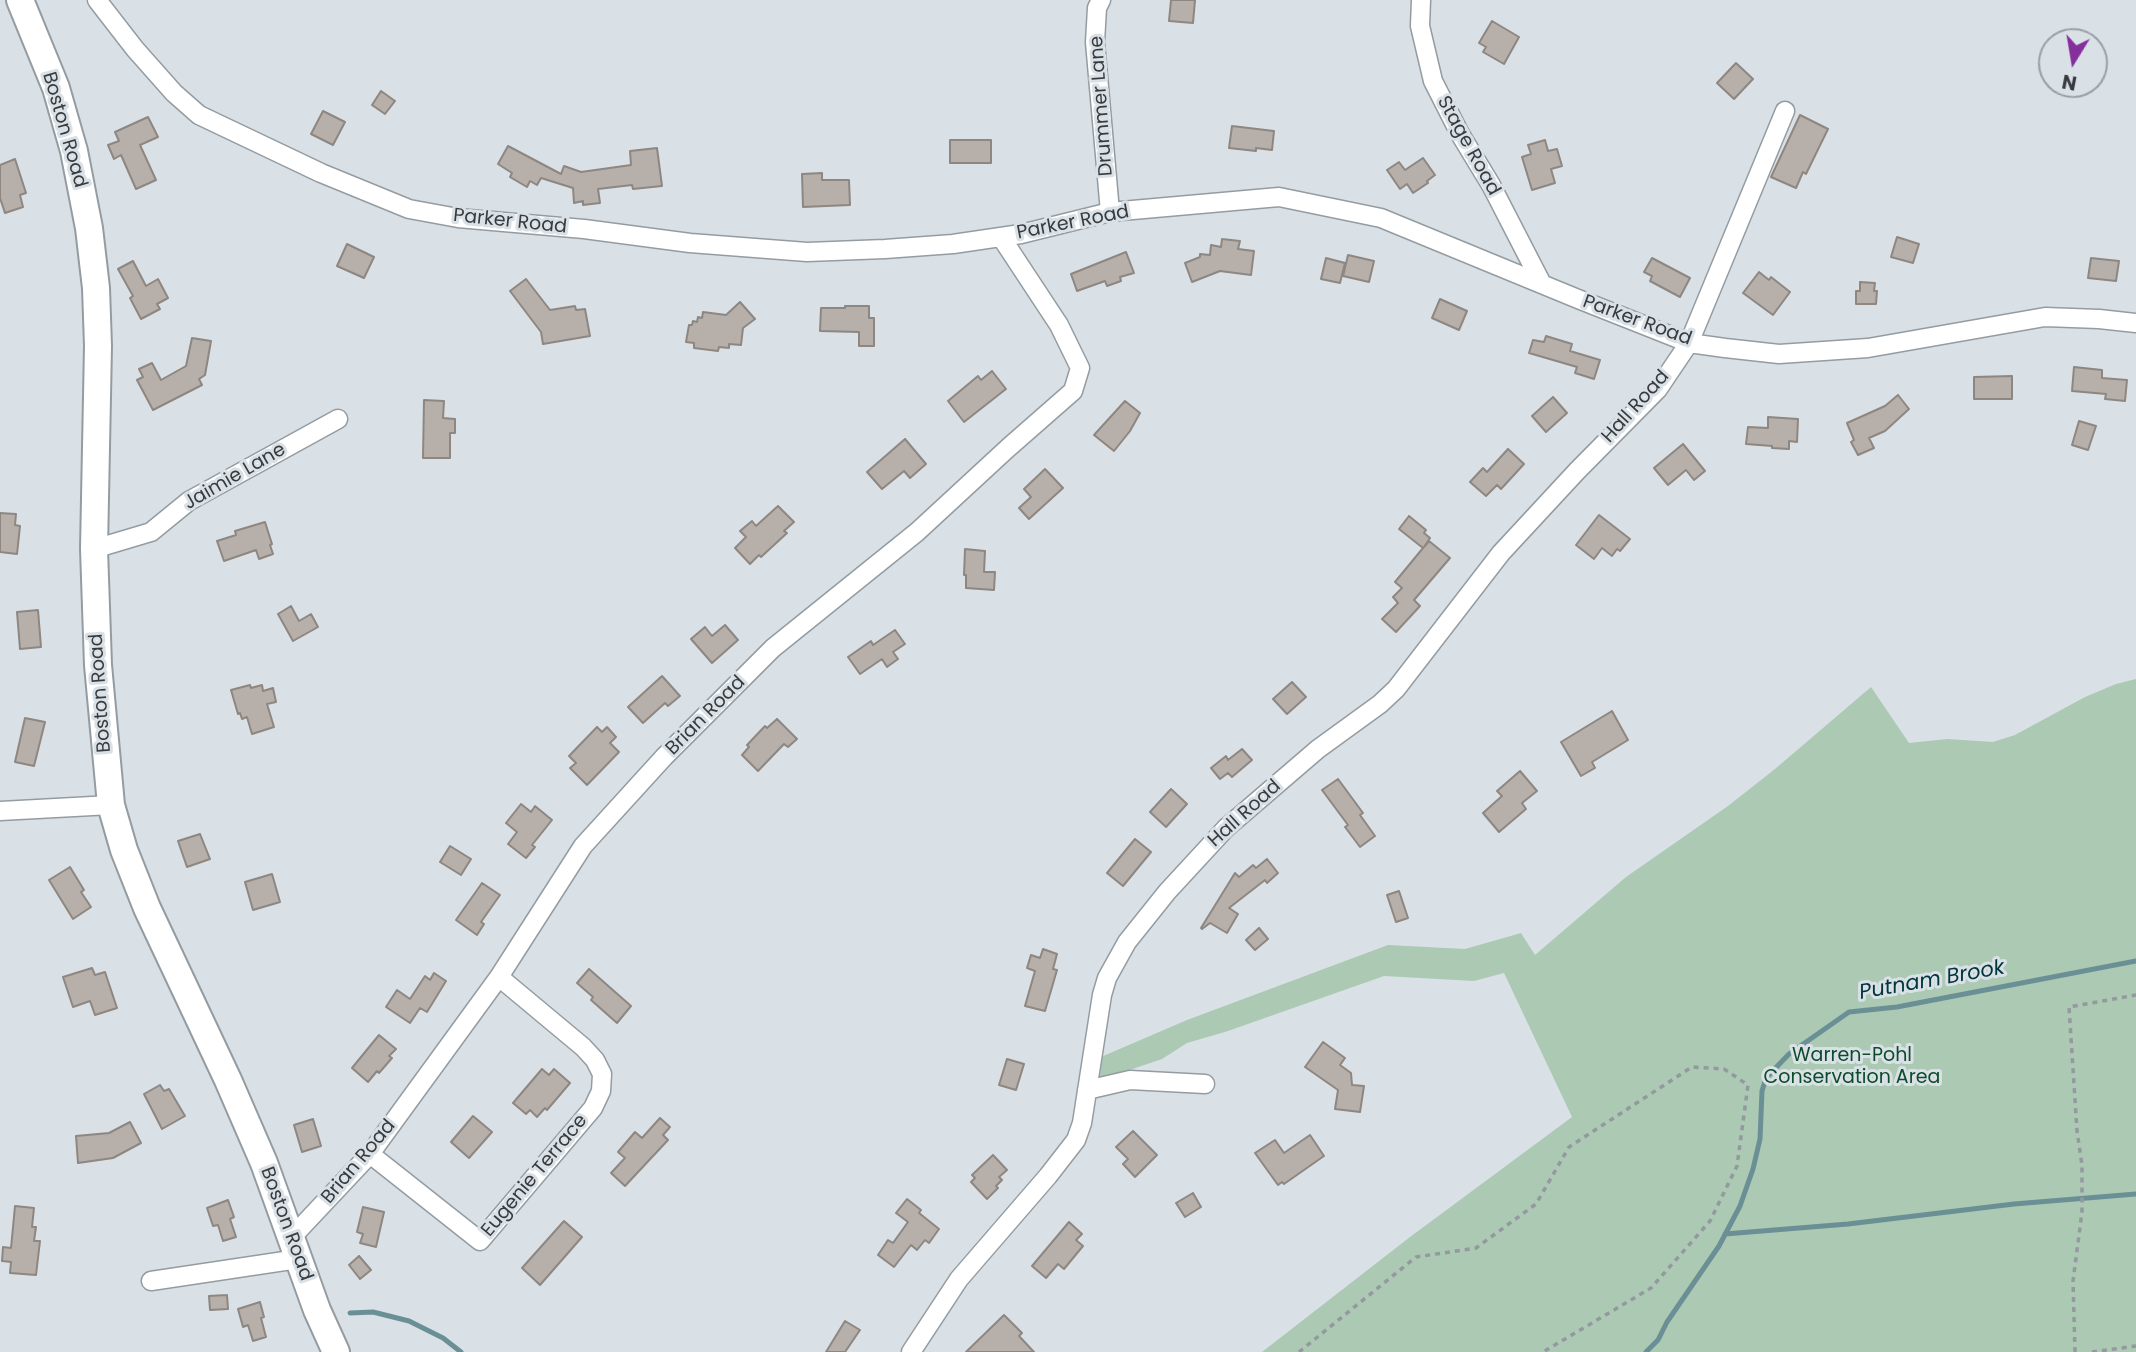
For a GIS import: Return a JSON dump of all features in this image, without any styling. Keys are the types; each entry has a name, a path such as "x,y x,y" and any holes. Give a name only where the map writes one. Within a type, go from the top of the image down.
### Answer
{"main road":[{"name":"Boston Road","path":"20,0 55,88 74,151 89,228 96,288 98,346 94,549 97,665 111,805 124,850 147,908 248,1126 317,1310 336,1352"}],"street":[{"name":"Parker Road","path":"97,0 166,85 199,115 321,173 409,209 458,218 584,229 690,243 807,252 953,244 1021,234 1110,212 1279,197 1381,218 1689,343 1779,354 1868,348 2045,317 2136,323"},
{"name":"Drummer Lane","path":"1101,0 1097,8 1095,42 1110,212"},
{"name":"Stage Road","path":"1421,0 1420,26 1433,81 1542,284"},
{"name":"Hall Road","path":"911,1352 959,1279 1074,1145 1082,1123 1096,1021 1107,978 1127,942 1167,892 1226,828 1318,748 1380,704 1396,689 1501,553 1658,388 1689,343 1785,111"},
{"name":"Brian Road","path":"295,1248 370,1154 499,976 583,846 664,757 774,648 917,532 1073,391 1080,368 1059,325 1001,237"},
{"name":"Jaimie Lane","path":"94,549 151,532 188,501 338,419"},
{"path":"0,811 111,805"},
{"name":"Eugenie Terrace","path":"370,1154 480,1241 593,1108 601,1091 602,1074 595,1060 499,976"},
{"path":"1087,1090 1129,1080 1205,1084"},
{"path":"151,1281 295,1248"}],"path":[{"path":"2075,1352 2073,1282 2081,1210 2082,1165 2077,1131 2069,1007 2136,995"},
{"path":"1299,1352 1416,1257 1476,1248 1536,1204 1569,1147 1692,1068 1724,1069 1748,1085 1737,1166 1710,1221 1651,1288 1543,1352"},
{"path":"2092,1352 2136,1346"}],"green space":[{"name":"Warren-Pohl Conservation Area","path":"2136,679 2136,1352 1262,1352 1410,1237 1572,1117 1504,973 1474,981 1384,976 1187,1043 1162,1059 1100,1080 1101,1057 1187,1020 1388,945 1465,949 1521,933 1535,955 1626,877 1728,806 1775,769 1871,687 1909,743 1947,739 1993,742 2015,735 2085,697"}],"building":[{"path":"1171,0 1195,0 1193,23 1169,21"},
{"path":"1492,21 1519,37 1504,64 1483,52 1486,47 1479,43"},
{"path":"1736,63 1753,79 1734,99 1717,83"},
{"path":"381,91 395,101 385,114 372,105"},
{"path":"323,111 345,122 333,145 311,134"},
{"path":"1800,115 1828,129 1806,174 1803,172 1796,188 1771,177"},
{"path":"148,117 158,137 140,145 156,180 136,189 121,155 114,159 108,145 119,141 115,132"},
{"path":"1232,126 1274,131 1272,150 1229,148"},
{"path":"950,140 991,140 991,163 950,163"},
{"path":"1545,140 1548,151 1557,149 1562,166 1551,169 1555,183 1532,190 1522,157 1531,154 1528,145"},
{"path":"508,146 561,174 564,166 581,172 631,165 630,151 657,148 662,186 633,189 632,185 598,189 600,203 574,203 573,188 541,178 537,185 530,181 527,187 510,177 512,173 498,164"},
{"path":"1423,158 1435,175 1413,193 1407,184 1400,189 1387,170 1399,162 1405,170"},
{"path":"15,159 26,193 20,195 23,207 5,213 0,198 0,165"},
{"path":"822,173 822,180 849,180 850,205 803,207 802,174"},
{"path":"1897,237 1919,244 1913,263 1891,257"},
{"path":"1222,239 1240,241 1238,249 1254,251 1251,275 1220,271 1192,282 1185,263 1200,257 1200,254 1210,255 1211,245 1221,247"},
{"path":"347,244 374,257 364,278 337,266"},
{"path":"1126,252 1134,273 1120,277 1121,281 1107,286 1105,281 1077,291 1071,274"},
{"path":"1348,255 1374,261 1369,282 1343,276"},
{"path":"1326,258 1345,263 1340,283 1321,279"},
{"path":"1652,258 1690,278 1680,297 1650,281 1652,276 1644,272"},
{"path":"2091,258 2119,261 2116,281 2088,278"},
{"path":"133,261 146,286 158,279 168,298 157,304 160,309 141,319 130,298 133,296 118,269"},
{"path":"1759,272 1769,280 1771,277 1790,292 1773,315 1743,293"},
{"path":"526,279 550,310 575,306 576,310 585,309 590,336 543,344 541,332 510,291"},
{"path":"1860,282 1875,283 1876,304 1856,304 1856,291 1860,291"},
{"path":"1440,299 1467,311 1459,330 1432,318"},
{"path":"740,302 755,319 743,328 741,345 729,344 729,348 719,347 718,351 694,348 694,343 686,342 689,325 692,325 693,321 697,322 698,317 702,318 703,312 726,315"},
{"path":"869,306 869,318 874,318 874,346 859,346 859,332 820,331 821,308"},
{"path":"1546,336 1572,344 1570,351 1600,360 1594,379 1575,373 1577,367 1529,353 1533,340 1544,342"},
{"path":"192,338 211,341 205,375 199,379 202,385 153,410 137,380 143,377 139,369 152,363 161,380 186,366"},
{"path":"2074,367 2102,370 2102,378 2127,380 2125,401 2105,399 2106,394 2072,391"},
{"path":"992,371 1006,389 964,422 948,401 978,376 981,380"},
{"path":"2012,376 2012,399 1974,399 1974,377"},
{"path":"1898,395 1909,409 1885,431 1869,438 1874,448 1858,455 1851,442 1854,440 1847,423 1885,406"},
{"path":"1553,397 1567,413 1546,432 1532,416"},
{"path":"424,400 444,401 443,418 455,419 455,433 450,433 450,458 423,458"},
{"path":"1125,401 1140,413 1114,451 1094,435"},
{"path":"1768,417 1798,419 1797,442 1789,441 1789,449 1746,444 1748,427 1768,428"},
{"path":"2079,421 2096,426 2088,450 2072,445"},
{"path":"905,439 926,464 910,478 904,471 882,489 867,472"},
{"path":"1683,444 1705,471 1694,480 1686,470 1668,485 1654,468"},
{"path":"1508,449 1524,464 1501,489 1497,485 1486,496 1470,482 1483,468 1487,472"},
{"path":"1045,469 1063,488 1029,519 1019,508 1031,497 1024,489"},
{"path":"778,506 794,522 784,531 787,533 750,564 735,548 746,537 740,531 752,521 756,526"},
{"path":"0,513 16,514 15,525 20,526 17,554 0,552"},
{"path":"1599,515 1630,539 1612,556 1602,548 1594,559 1576,545"},
{"path":"1409,516 1426,530 1424,533 1430,538 1424,547 1429,541 1450,558 1414,600 1420,606 1396,632 1382,619 1398,603 1393,597 1402,588 1395,582 1423,548 1399,529"},
{"path":"265,522 273,554 259,559 256,550 224,561 217,541 236,535 235,531"},
{"path":"965,549 985,551 984,572 995,572 994,590 966,588"},
{"path":"291,606 299,621 311,614 318,627 293,641 278,614"},
{"path":"38,610 41,647 20,649 17,612"},
{"path":"725,625 738,640 712,663 691,639 705,627 712,636"},
{"path":"895,630 905,644 893,652 898,659 887,667 882,659 860,674 848,657 871,641 873,645"},
{"path":"662,676 680,696 668,706 665,703 643,723 628,707"},
{"path":"1292,682 1306,697 1287,714 1273,699"},
{"path":"250,685 251,688 262,685 263,691 273,688 276,702 267,704 274,727 252,734 247,717 242,719 240,713 238,714 231,690"},
{"path":"1612,711 1628,740 1592,762 1595,768 1581,776 1561,742"},
{"path":"25,718 45,722 34,766 15,762"},
{"path":"777,719 797,739 788,747 784,744 758,771 742,755 749,747 747,745 765,726 767,728"},
{"path":"597,727 602,732 607,727 616,737 610,743 619,752 587,785 570,768 576,763 569,756"},
{"path":"1242,749 1252,760 1232,777 1228,773 1220,779 1211,768 1226,756 1228,760"},
{"path":"1520,771 1537,791 1522,803 1526,809 1499,832 1483,813 1502,796 1497,791"},
{"path":"1338,779 1363,813 1360,815 1375,836 1360,847 1345,827 1348,825 1322,790"},
{"path":"1171,789 1187,804 1166,827 1150,812"},
{"path":"521,804 531,812 535,806 552,820 532,845 535,847 526,858 508,844 517,832 506,823"},
{"path":"200,834 210,859 187,867 178,841"},
{"path":"1135,839 1151,852 1123,886 1107,873"},
{"path":"450,846 471,859 461,875 440,862"},
{"path":"1267,859 1278,873 1229,908 1238,914 1227,933 1210,923 1202,929 1235,873 1239,877 1253,865 1256,868"},
{"path":"70,867 91,907 73,919 49,880"},
{"path":"272,874 280,902 253,910 245,882"},
{"path":"482,883 500,895 481,922 484,924 477,935 456,920"},
{"path":"1399,891 1408,918 1396,922 1387,895"},
{"path":"1259,928 1268,939 1255,950 1246,940"},
{"path":"1043,949 1057,954 1053,969 1057,970 1045,1011 1025,1006 1035,971 1027,968 1031,955 1040,958"},
{"path":"92,968 95,975 105,972 117,1008 95,1015 90,1001 73,1007 63,977"},
{"path":"589,969 631,1006 617,1023 591,1000 593,997 577,983"},
{"path":"434,973 446,981 427,1012 420,1008 410,1023 386,1007 397,990 410,999 425,976 430,980"},
{"path":"379,1035 396,1049 389,1056 392,1058 368,1082 352,1068"},
{"path":"1323,1042 1345,1058 1340,1065 1351,1073 1352,1085 1364,1086 1360,1112 1335,1109 1338,1090 1305,1067"},
{"path":"1007,1059 1024,1064 1016,1090 999,1085"},
{"path":"542,1069 549,1075 554,1069 570,1083 547,1110 545,1108 537,1117 530,1110 526,1114 513,1103"},
{"path":"160,1085 164,1091 169,1089 185,1116 162,1129 144,1094"},
{"path":"473,1116 492,1132 469,1158 451,1142"},
{"path":"660,1118 670,1127 663,1135 668,1140 625,1186 611,1173 625,1158 618,1152 635,1132 642,1138"},
{"path":"313,1119 321,1146 302,1152 294,1125"},
{"path":"130,1122 141,1143 113,1158 78,1163 76,1136 109,1133"},
{"path":"1133,1131 1157,1155 1135,1177 1123,1164 1128,1159 1116,1147"},
{"path":"1310,1135 1324,1156 1284,1184 1282,1182 1278,1185 1255,1153 1275,1140 1284,1153"},
{"path":"993,1155 1007,1170 999,1177 1002,1180 996,1186 998,1188 987,1199 971,1182 975,1178 972,1175"},
{"path":"1193,1193 1201,1207 1185,1217 1176,1203"},
{"path":"907,1199 939,1229 929,1243 925,1240 917,1250 911,1245 894,1267 878,1255 888,1240 893,1243 908,1222 896,1213"},
{"path":"228,1200 234,1217 230,1219 236,1237 223,1241 218,1225 213,1226 207,1208"},
{"path":"15,1206 34,1208 34,1241 40,1241 36,1275 10,1273 11,1262 2,1261 3,1247 11,1248"},
{"path":"363,1207 384,1212 376,1247 360,1243 363,1234 357,1232"},
{"path":"564,1221 582,1237 540,1285 522,1268"},
{"path":"1069,1222 1082,1234 1076,1240 1083,1246 1064,1269 1058,1264 1046,1278 1032,1266"},
{"path":"359,1256 371,1270 360,1279 349,1265"},
{"path":"227,1295 228,1309 210,1310 209,1296"},
{"path":"260,1302 266,1337 253,1341 248,1325 243,1327 238,1309"},
{"path":"1004,1315 1022,1333 1019,1336 1034,1352 966,1352"},
{"path":"845,1321 860,1330 845,1352 826,1352"}],"waterway":[{"name":"Putnam Brook","path":"1646,1352 1658,1340 1667,1322 1719,1246 1740,1206 1760,1139 1762,1091 1766,1078 1789,1054 1849,1012 1897,1007 2136,961"},
{"path":"1725,1234 2136,1194"},
{"name":"Putnam Brook","path":"350,1313 373,1312 409,1321 443,1338 461,1352"}]}
